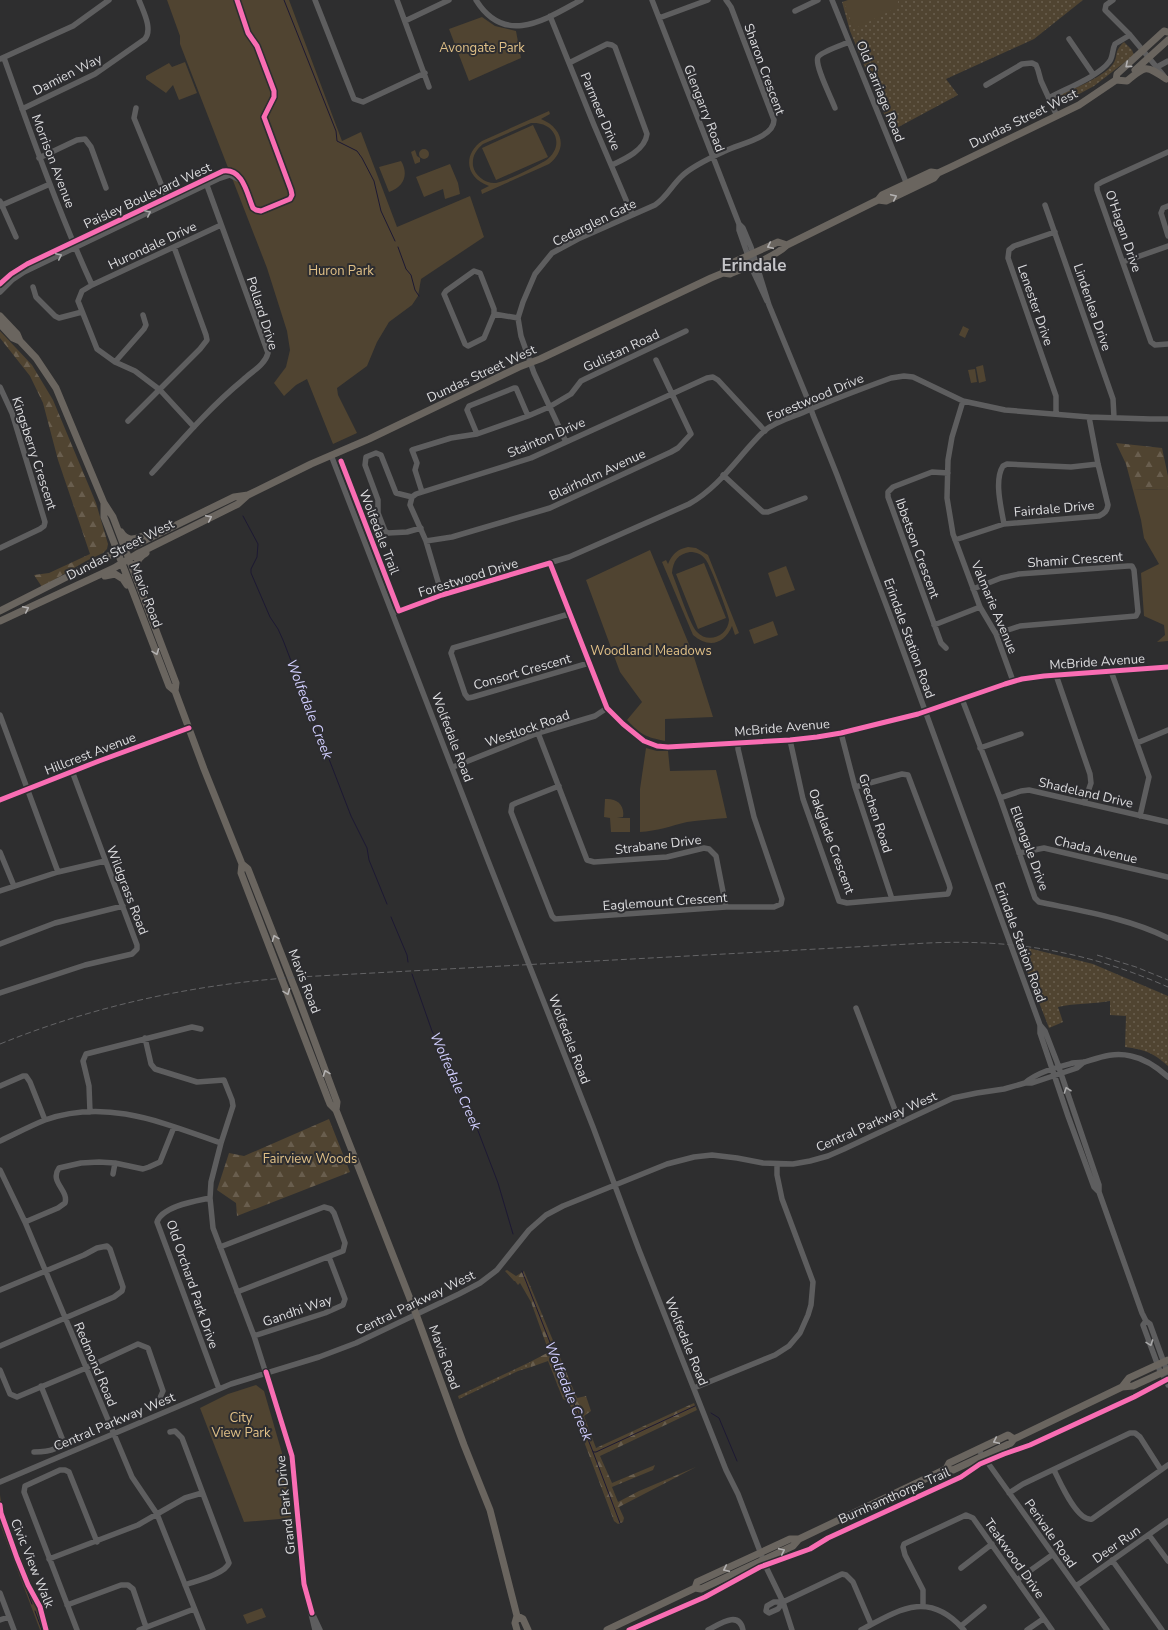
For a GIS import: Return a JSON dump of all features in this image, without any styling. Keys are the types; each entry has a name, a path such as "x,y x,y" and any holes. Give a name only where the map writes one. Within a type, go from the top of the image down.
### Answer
{"main road":[{"name":"Dundas Street West","path":"1119,80 1117,74 1164,32 1168,32"},
{"name":"Dundas Street West","path":"0,621 122,563 152,546 238,504 248,495 331,455 723,273 730,274 782,250 787,244 878,200 882,195 908,187 931,172 938,173 1057,116 1091,98 1119,80 1149,58 1168,40"},
{"path":"1119,80 1127,80 1138,71 1147,68 1150,68 1167,80"},
{"name":"Dundas Street West","path":"723,273 726,266 778,242 787,244"},
{"name":"Mavis Road","path":"0,316 36,358 56,388 104,503 113,517 176,683 175,691 204,769 242,864 248,869 297,994 337,1102 336,1110 416,1314 490,1510 517,1616 515,1623 517,1630"},
{"name":"Mavis Road","path":"0,324 13,338 20,341"},
{"name":"Dundas Street West","path":"0,611 118,552 234,497 248,495"},
{"name":"Mavis Road","path":"104,503 106,521 133,593 169,686 175,691"},
{"path":"113,517 118,522 123,535 130,539 136,539 152,531 159,533"},
{"path":"77,572 80,568 109,551 111,543 104,524 106,521"},
{"path":"140,589 142,586 136,564 138,559 151,550 152,546"},
{"path":"84,582 89,583 105,576 115,574 123,579 129,591 133,593"},
{"path":"1122,1387 1129,1378 1163,1362"},
{"path":"607,1630 695,1588 697,1582 762,1556 790,1539 799,1539 946,1469 953,1470 1011,1443 1014,1439 1122,1387 1133,1386 1165,1373"},
{"path":"946,1469 949,1463 1008,1435 1014,1439"},
{"name":"Mavis Road","path":"517,1616 523,1619 528,1630"}],"street":[{"path":"2,58 72,26 109,0"},
{"name":"Damien Way","path":"22,109 95,74 145,39 148,35 148,28 139,0"},
{"name":"Paisley Boulevard West","path":"0,292 12,280 24,272 74,245 206,182 221,172 228,171 237,174 253,208 258,211 287,201 292,195 264,120 264,115 274,97 274,91 257,46 248,33 237,0"},
{"path":"315,0 352,94 357,101 363,102 425,73"},
{"path":"397,0 429,87"},
{"path":"405,21 449,0"},
{"path":"476,0 489,16 506,25 518,26 529,25 582,0"},
{"name":"Glengarry Road","path":"652,0 739,224 743,228 750,255"},
{"path":"659,18 708,0"},
{"name":"Sharon Crescent","path":"713,158 736,146 764,136 774,124 774,120 734,14 726,0"},
{"path":"794,11 818,0"},
{"name":"Old Carriage Road","path":"832,0 908,187"},
{"path":"1113,0 1106,5 1105,10 1130,35 1167,80"},
{"name":"Parmeer Drive","path":"550,16 632,214"},
{"path":"1049,98 1093,74 1110,62 1115,44 1130,35"},
{"path":"1069,39 1093,74"},
{"path":"836,108 821,76 817,62 821,54 849,42"},
{"path":"569,63 607,44 615,47 648,134 647,139 632,154 612,165"},
{"name":"Morrison Avenue","path":"2,58 39,158 74,245 92,284"},
{"path":"1157,67 1168,61"},
{"path":"986,85 1022,64 1030,62 1036,65 1041,81 1057,116"},
{"path":"136,108 134,118 168,200"},
{"path":"39,158 77,140 88,140 106,188"},
{"name":"O'Hagan Drive","path":"1168,152 1097,185 1097,190 1151,342 1155,345 1168,344"},
{"name":"Cedarglen Gate","path":"518,318 535,274 552,253 578,239 655,205 662,200 688,170 713,158"},
{"name":"Pollard Drive","path":"194,427 239,383 266,360 268,354 206,182"},
{"path":"16,237 1,204 50,184"},
{"name":"Lindenlea Drive","path":"1046,205 1113,399 1114,417"},
{"path":"1168,206 1163,208 1161,213 1168,236"},
{"name":"Hurondale Drive","path":"92,284 221,225"},
{"name":"Lenester Drive","path":"1055,232 1014,246 1009,250 1008,258 1056,396 1056,414"},
{"name":"Paisley Boulevard West","path":"0,284 23,266 74,245"},
{"path":"1123,262 1168,246"},
{"path":"128,421 200,349 207,340 174,247"},
{"name":"Erindale Station Road","path":"750,255 763,296 769,305 811,408 862,540 1040,1025 1045,1031 1060,1071 1099,1185 1099,1192 1146,1320 1143,1325 1163,1362 1168,1385"},
{"path":"477,271 482,278 490,297 494,314 484,338 473,345 468,346 465,344 444,294 471,272 477,271"},
{"path":"92,284 82,292 78,302 97,349 115,362 135,371 160,390 194,427 152,473"},
{"path":"33,287 36,297 55,316 59,318 82,312"},
{"path":"494,314 518,318 521,336 530,362 566,442"},
{"path":"115,362 146,326 143,315"},
{"name":"Gulistan Road","path":"422,492 415,470 417,463 412,450 451,438 477,434 549,407 572,394 581,381 585,378 686,331"},
{"name":"Blairholm Avenue","path":"426,541 452,537 550,508 671,452 683,443 691,434 656,360"},
{"name":"Forestwood Drive","path":"393,613 442,595 569,557 689,504 700,498 765,431 776,423 811,408 891,378 904,376 916,378 963,401 1010,411 1089,417 1150,419 1168,418"},
{"name":"Stainton Drive","path":"412,497 422,492 531,458 707,378 713,377 718,380 765,431"},
{"name":"Kingsberry Crescent","path":"0,387 12,412 45,522 44,526 40,529 0,548"},
{"path":"477,434 467,410 469,406 514,388 516,388 528,416"},
{"name":"Valmarie Avenue","path":"963,401 952,437 948,460 947,498 955,540 980,607 996,634 1013,681"},
{"name":"Fairdale Drive","path":"955,540 1004,524 1099,516 1104,514 1108,505 1089,417"},
{"path":"421,528 407,532 388,533 385,531 378,513 378,500 365,465 366,457 376,453 380,455 396,493 412,497 410,505 421,528 426,541 442,595"},
{"name":"Wolfedale Road","path":"331,455 639,1250 762,1556 783,1602 792,1630"},
{"path":"1004,524 1000,500 999,474 1003,466 1007,464 1076,467 1098,464"},
{"name":"Ibbetson Crescent","path":"946,648 941,642 934,625 888,497 888,492 893,487 932,472 948,473"},
{"path":"723,475 763,512 768,512 805,498"},
{"name":"McBride Avenue","path":"550,563 607,708 639,738 650,744 668,746 738,743 790,740 841,733 925,712 1013,681 1056,675 1168,667"},
{"name":"Shamir Crescent","path":"973,589 1001,578 1019,574 1128,566 1132,566 1134,570 1138,612 1136,616 1020,626 996,634"},
{"path":"934,625 980,607"},
{"name":"Consort Crescent","path":"569,614 453,648 451,653 465,694 468,698 473,697 589,663"},
{"path":"1111,671 1149,780 1140,816"},
{"path":"1056,675 1090,774 1091,783 1084,803"},
{"name":"Ellengale Drive","path":"962,699 1000,798 1035,898 1039,902 1107,917 1153,931 1168,938"},
{"name":"Westlock Road","path":"452,767 538,733 596,716 607,708"},
{"path":"0,715 58,872"},
{"name":"Hillcrest Avenue","path":"0,800 189,728"},
{"path":"1137,743 1168,730"},
{"name":"Strabane Drive","path":"538,733 587,860 594,862 667,857 704,848 709,849 716,856 726,907"},
{"name":"Grechen Road","path":"841,733 855,787 892,899"},
{"path":"980,748 1021,734"},
{"name":"Oakglade Crescent","path":"790,740 803,799 839,901 847,903 942,896 948,894 950,888 949,884 908,775 902,774 855,787"},
{"name":"Eaglemount Crescent","path":"559,786 516,802 512,805 511,812 552,916 555,919 726,907 774,907 781,904 782,899 754,817 738,749 738,743"},
{"name":"Wildgrass Road","path":"0,993 85,965 134,953 137,949 137,944 72,772"},
{"name":"Shadeland Drive","path":"1000,798 1021,790 1029,790 1168,822"},
{"name":"Chada Avenue","path":"1019,853 1044,848 1168,877"},
{"path":"0,852 14,886"},
{"path":"0,891 58,872 105,860"},
{"path":"0,944 55,923 122,906"},
{"path":"856,1008 900,1123"},
{"name":"Erindale Station Road","path":"1040,1025 1040,1033 1053,1073 1094,1187 1099,1192"},
{"path":"90,1112 89,1086 83,1064 84,1056 145,1038 192,1027 201,1029"},
{"name":"Grand Park Drive","path":"145,1038 151,1064 155,1069 197,1082 221,1079 226,1082 232,1100 233,1106 221,1143 211,1182 210,1198 213,1228 254,1336 291,1453 304,1584 316,1630"},
{"name":"Central Parkway West","path":"0,1482 219,1389 356,1343 469,1290 489,1277 505,1261 529,1230 546,1215 563,1206 675,1162 702,1156 725,1156 777,1164 810,1161 828,1156 953,1098 977,1092 1004,1089 1025,1083 1031,1077 1077,1068 1084,1062 1106,1055 1123,1054 1148,1062 1168,1077"},
{"path":"0,1086 26,1076 46,1120"},
{"path":"0,1140 46,1120 65,1115 106,1112 142,1116 221,1143"},
{"path":"25,1222 58,1208 65,1203 65,1196 56,1177 59,1168 81,1163 99,1162 115,1163 143,1169 160,1162 174,1127"},
{"path":"113,1174 115,1163"},
{"path":"694,1388 775,1355 789,1346 800,1333 812,1305 813,1282 782,1199 777,1175 777,1164"},
{"name":"Redmond Road","path":"0,1170 25,1222 132,1477 157,1514 203,1630"},
{"name":"Old Orchard Park Drive","path":"210,1198 187,1203 162,1214 157,1222 219,1389"},
{"path":"220,1247 326,1207 331,1209 334,1213 345,1243 343,1251 237,1292"},
{"path":"0,1290 84,1255 97,1248 107,1246 110,1249 122,1283 122,1291 114,1298 0,1346"},
{"name":"Gandhi Way","path":"254,1336 325,1313 343,1305 345,1299 329,1257"},
{"path":"0,1370 10,1394 17,1397 138,1344 146,1346 154,1362 163,1391 158,1400"},
{"path":"34,1452 46,1452 59,1446 62,1442 62,1438 41,1386"},
{"path":"170,1432 175,1431 182,1438 229,1563 226,1569 185,1585"},
{"path":"1010,1493 1023,1484 1130,1433 1136,1433 1149,1450 1161,1470"},
{"name":"Perivale Road","path":"978,1449 1107,1630"},
{"path":"1054,1470 1078,1512 1088,1520 1092,1519 1168,1465"},
{"path":"77,1630 24,1492 24,1488 27,1484 60,1470 69,1472 97,1542"},
{"path":"49,1559 97,1542 138,1525 185,1498 202,1493"},
{"name":"Teakwood Drive","path":"923,1606 923,1590 904,1553 904,1544 966,1515 973,1518 1052,1630"},
{"name":"Deer Run","path":"1076,1586 1168,1520"},
{"path":"1149,1534 1168,1561"},
{"path":"961,1568 992,1544"},
{"path":"1017,1580 1052,1554"},
{"path":"1112,1560 1162,1630"},
{"path":"783,1602 842,1574 846,1575 853,1582 872,1624"},
{"path":"67,1605 121,1585 128,1585 133,1589 146,1627"},
{"path":"0,1593 14,1630"},
{"path":"861,1630 904,1609 916,1606 933,1608 949,1615 962,1628 984,1607"},
{"path":"139,1630 194,1609"},
{"name":"Grand Park Drive","path":"312,1613 320,1630"},
{"path":"0,1620 9,1617"},
{"path":"1027,1630 1044,1618"},
{"path":"708,1630 731,1619 739,1621 742,1624 743,1630"}],"green space":[{"name":"Huron Park","path":"167,0 289,0 342,141 361,132 397,227 470,196 484,237 421,279 418,296 412,305 389,322 377,342 367,366 337,388 338,395 357,433 333,444 307,379 296,385 284,396 274,383 286,367 290,350 287,331 267,268 180,44 180,36"},
{"path":"848,0 1083,0 1034,39 946,79 958,95 891,131 850,31 842,2"},
{"path":"850,0 898,0 898,7 854,29 844,3"},
{"name":"Avongate Park","path":"482,17 495,26 516,31 521,58 469,81 449,29"},
{"path":"1124,42 1132,50 1134,55 1094,86 1057,106 1054,97 1086,83 1102,74 1113,64 1118,48"},
{"path":"185,62 197,93 179,100 173,85 166,93 146,79 146,76 169,63 172,67"},
{"path":"549,111 550,114 541,119 548,123 558,133 561,146 555,158 549,164 482,194 481,190 489,186 475,178 469,166 469,159 471,153 482,141","holes":["531,123 540,123 552,130 556,142 555,149 545,161 513,177 496,183 485,181 476,173 473,166 473,159 476,151 483,144"]},
{"path":"533,125 548,157 496,180 482,148"},
{"path":"424,149 429,154 424,159 419,154"},
{"path":"415,150 417,156 420,158 420,162 415,164 411,152"},
{"path":"401,161 405,171 404,180 398,187 389,192 379,167"},
{"path":"450,164 458,183 460,194 445,199 443,189 424,197 416,177"},
{"path":"963,326 969,329 965,338 959,335"},
{"path":"0,331 32,365 53,400 96,503 108,544 107,549 103,553 86,561 42,587 34,575 49,573 90,554 58,460 43,403 30,376 0,338"},
{"path":"983,365 986,381 979,383 976,367"},
{"path":"975,369 977,382 971,383 968,370"},
{"path":"1116,443 1162,448 1168,476 1168,489 1133,490 1126,464"},
{"path":"1168,489 1168,641 1157,642 1165,635 1164,625 1144,616 1141,573 1159,564 1144,538 1133,490"},
{"path":"684,548 696,548 708,555 739,633 735,635 732,626 725,637 720,641 710,643 704,642 693,635 662,562 666,560 668,564 673,555","holes":["692,552 703,556 706,560 719,590 729,620 728,626 725,630 721,634 712,638 701,636 694,628 672,573 675,562 679,556"]},
{"name":"Woodland Meadows","path":"650,550 693,654 713,717 665,719 665,741 644,735 627,720 642,702 620,672 586,580"},
{"path":"704,563 726,618 698,629 676,574"},
{"path":"786,566 795,590 776,597 768,573"},
{"path":"773,621 778,635 754,644 749,630"},
{"path":"646,748 657,751 668,751 670,771 716,770 727,818 687,822 640,832 640,789"},
{"path":"605,799 613,800 619,803 623,809 623,817 617,818 630,818 630,832 611,832 610,818 604,817"},
{"path":"1024,947 1093,964 1168,996 1168,1066 1148,1052 1125,1047 1126,1016 1110,1015 1110,1001 1058,1007 1063,1022 1049,1028 1021,956"},
{"name":"Fairview Woods","path":"329,1119 350,1172 237,1216 236,1203 217,1190 229,1153 244,1156"},
{"path":"507,1270 516,1276 524,1271 577,1398 586,1396 591,1411 584,1416 596,1448 694,1403 697,1410 600,1456 612,1483 655,1465 653,1470 612,1487 618,1502 639,1491 696,1467 619,1507 624,1518 623,1522 618,1524 614,1521 569,1402 563,1399 548,1361 531,1367 530,1362 549,1352 531,1302 520,1283 518,1285 514,1281 505,1271"},
{"path":"530,1362 531,1367 518,1371 459,1399 458,1396"},
{"name":"City View Park","path":"256,1385 264,1391 282,1453 291,1518 244,1522 200,1408 228,1394"},
{"path":"0,1495 3,1512 50,1630 40,1630 0,1524"},
{"path":"262,1608 266,1617 247,1624 243,1615"}],"waterway":[{"path":"284,0 336,131 337,141 357,151 362,158 374,181 381,211 395,241"},
{"path":"398,247 406,269 411,275 415,290 419,296"},
{"name":"Wolfedale Creek","path":"243,516 258,544 257,557 251,569 251,573 270,617 283,640 351,816 367,848 369,860 387,904"},
{"name":"Wolfedale Creek","path":"391,917 407,955 408,962"},
{"name":"Wolfedale Creek","path":"412,974 432,1031 444,1054 443,1058 453,1081 472,1115 498,1183 513,1234"},
{"name":"Wolfedale Creek","path":"522,1271 593,1452 596,1452 695,1406"},
{"name":"Wolfedale Creek","path":"711,1413 719,1418 737,1461"},
{"path":"593,1452 620,1523"},
{"path":"0,1519 32,1604"},
{"path":"35,1611 42,1630"}],"railway":[{"path":"0,1044 73,1018 147,998 261,980 928,943 991,943 1051,950 1109,965 1168,987"},
{"path":"1097,955 1136,967 1168,980"}],"cycle path":[{"path":"0,284 11,274 27,264 223,171 230,171 240,178 253,208 256,210 261,211 290,199 292,195 291,190 264,117 274,97 274,91 257,46 248,33 237,0"},
{"name":"Wolfedale Trail","path":"341,461 399,611 442,595 550,563 607,708 623,724 644,741 657,746 668,747 817,737 841,733 918,714 1022,679 1168,667"},
{"path":"0,800 99,761 189,728"},
{"path":"266,1372 292,1456 304,1584 312,1613"},
{"name":"Burnhamthorpe Trail","path":"629,1630 705,1597 760,1567 810,1549 828,1538 961,1477 980,1464 1030,1445 1134,1397 1168,1379"},
{"name":"Civic View Walk","path":"0,1505 1,1513 17,1558 28,1585 40,1607 46,1630"}],"district":[{"name":"Erindale","path":"754,265"}]}
